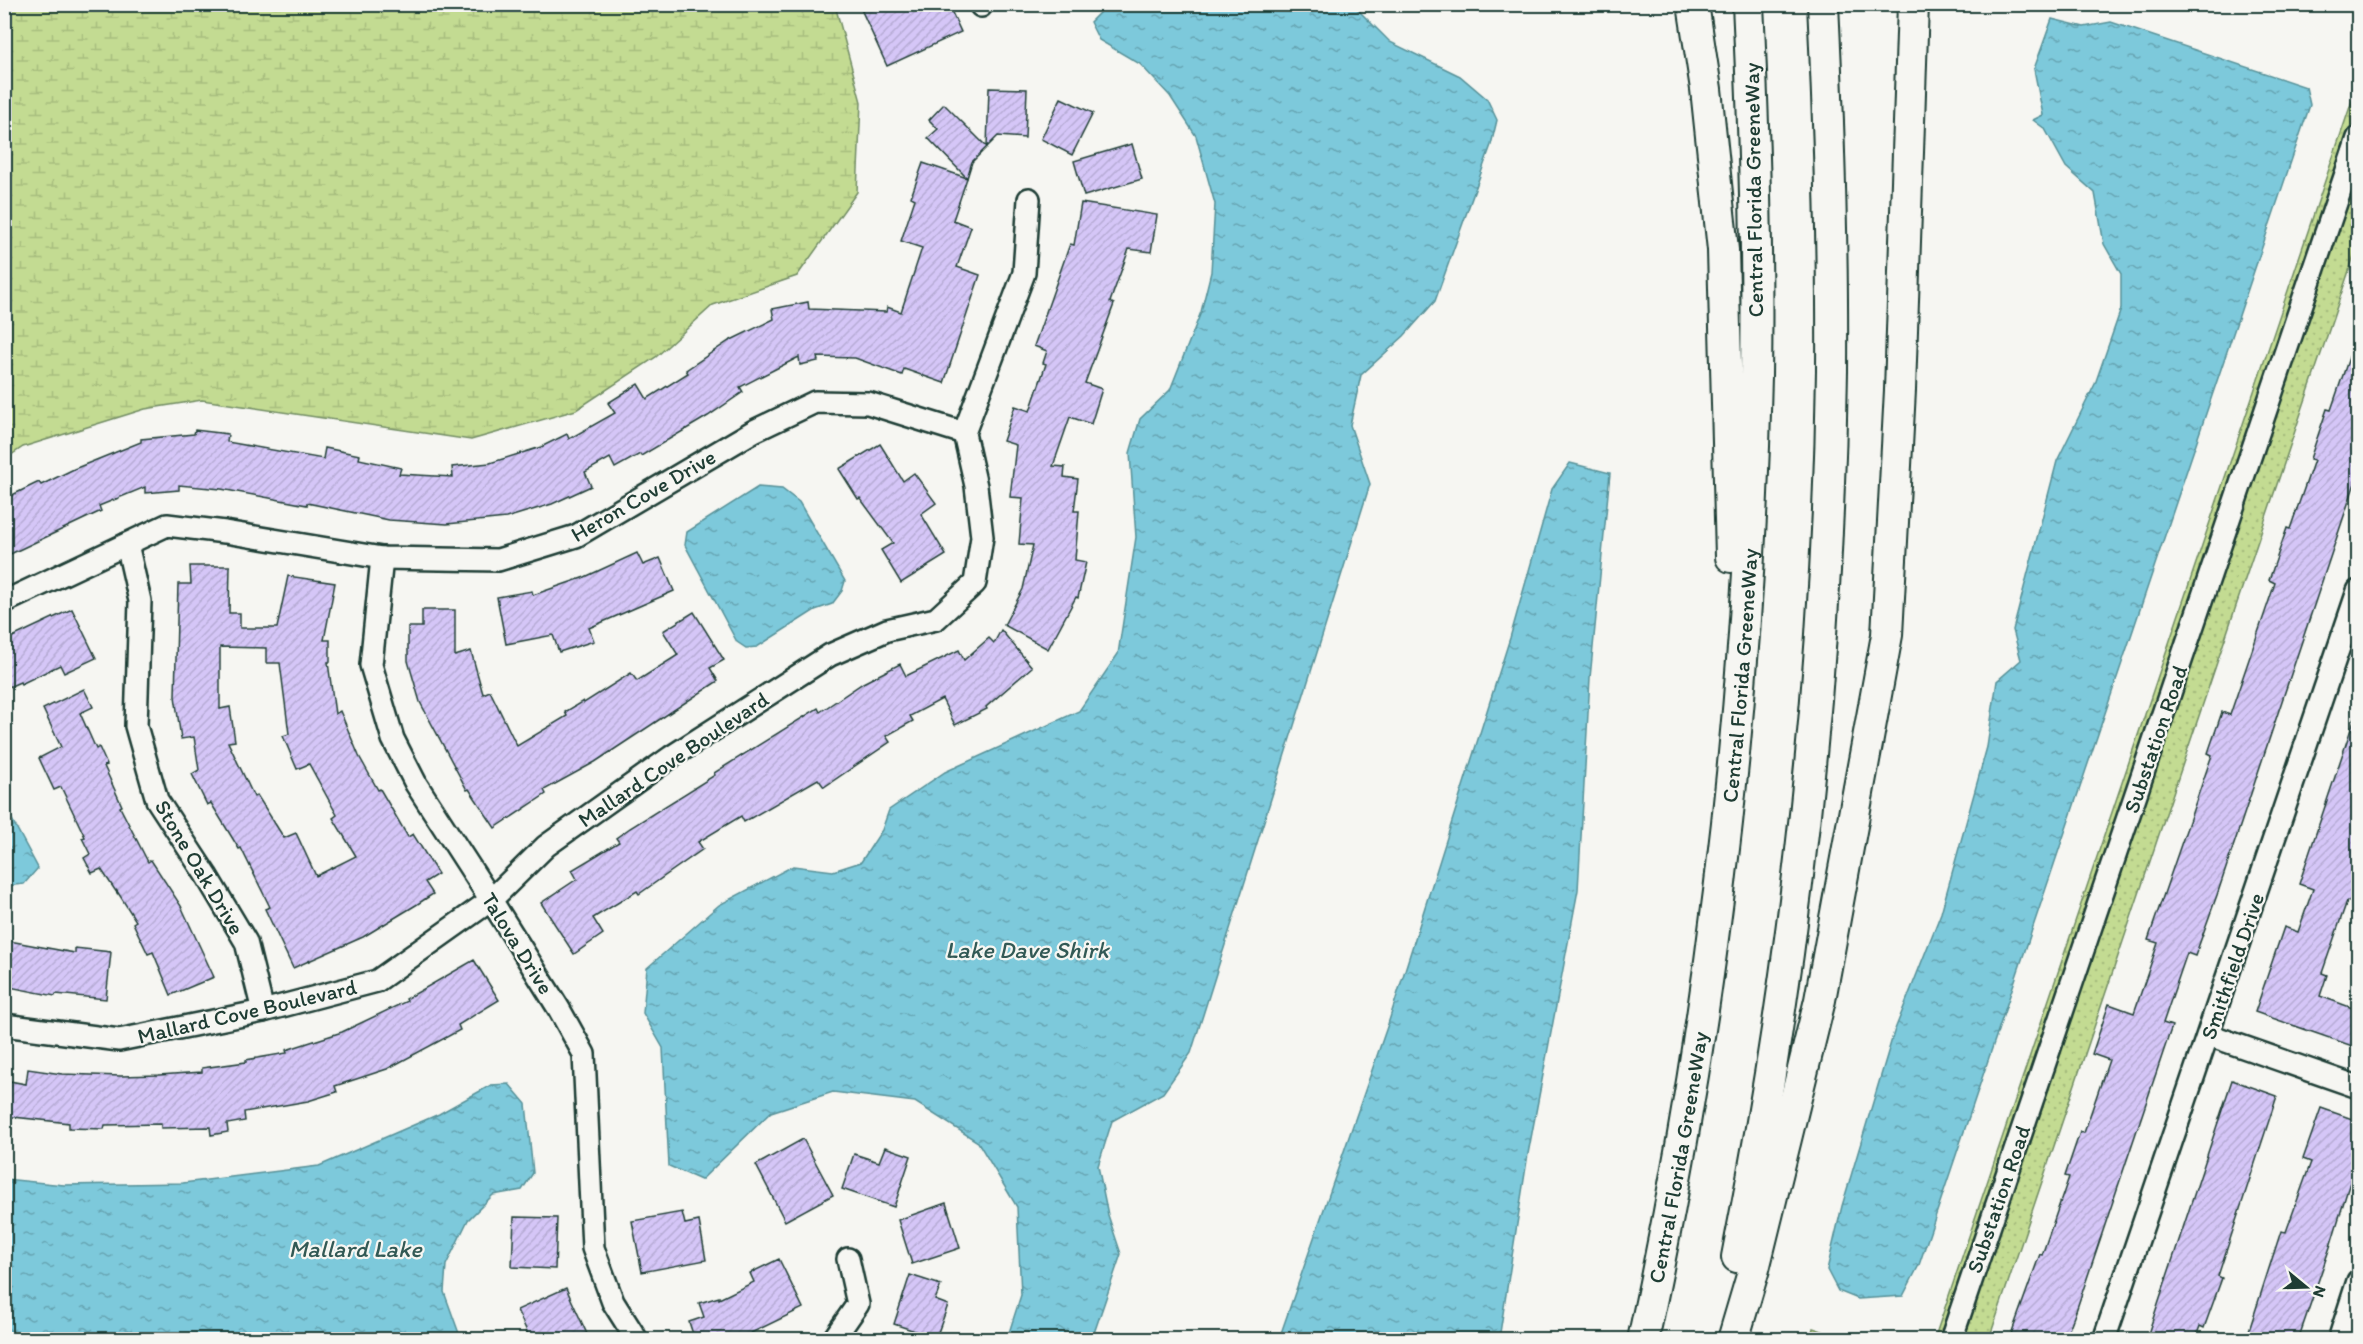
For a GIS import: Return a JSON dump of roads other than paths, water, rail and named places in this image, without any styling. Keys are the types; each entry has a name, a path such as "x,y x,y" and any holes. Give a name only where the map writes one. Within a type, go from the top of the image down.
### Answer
{"highway":[{"path":"1693,4 1706,89 1723,250 1731,570 1725,756 1709,970"},
{"name":"Central Florida GreeneWay","path":"1643,1340 1678,1166 1709,970 1733,772 1743,651 1753,472 1756,272 1748,4"},
{"path":"1720,1340 1753,1179 1784,981 1798,880 1817,678 1824,577 1832,373 1830,181 1823,4"},
{"path":"1895,4 1907,148"},
{"path":"1733,1340 1754,1269 1820,1000 1887,634 1900,390 1913,4"}],"street":[{"name":"Substation Road","path":"1951,1340 2358,138"},
{"path":"963,433 1024,273 1029,199"},
{"name":"Heron Cove Drive","path":"4,602 167,525 225,532 382,558 498,560 576,536 754,431 815,402 868,403 963,433"},
{"name":"Mallard Cove Boulevard","path":"4,1025 119,1040 263,1011 377,981 491,900 546,846 671,757 830,655 887,630 936,619 975,583 982,537 976,486 963,433"},
{"name":"Stone Oak Drive","path":"127,544 140,601 136,726 157,800 246,942 263,1011"},
{"name":"Talova Drive","path":"382,558 371,665 393,740 416,784 559,1009 584,1054 593,1248 613,1302 637,1340"},
{"name":"Smithfield Drive","path":"2104,1340 2358,591"},
{"path":"2209,1035 2358,1087"},
{"path":"833,1340 858,1304 848,1259"},
{"path":"2339,1340 2358,1281"}],"water":[{"name":"Lake Dave Shirk","path":"1107,5 1353,5 1390,42 1460,76 1487,99 1497,120 1491,145 1435,301 1404,336 1361,375 1350,425 1370,484 1191,1053 1163,1093 1112,1121 1098,1166 1108,1215 1121,1254 1092,1339 1007,1339 1021,1295 1017,1207 978,1142 915,1102 833,1092 771,1112 701,1180 669,1166 663,1048 643,1013 647,968 719,905 793,866 833,871 861,862 882,830 889,810 945,772 1079,711 1118,654 1136,537 1130,453 1140,419 1170,390 1201,312 1211,272 1215,204 1196,136 1170,96 1140,64 1099,40 1090,22"},
{"path":"2052,19 2084,27 2111,22 2306,87 2310,105 1919,1265 1903,1296 1858,1299 1838,1291 1827,1270 1842,1206 1894,1032 1941,913 1987,747 1997,681 2021,660 2013,630 2057,461 2095,384 2121,309 2121,274 2104,244 2095,193 2066,167 2045,129 2033,120 2043,115 2034,69"},
{"path":"1570,463 1610,473 1590,678 1578,890 1528,1154 1499,1339 1279,1339 1388,1024 1510,638 1552,489"},
{"path":"758,487 782,489 799,502 845,581 842,591 832,604 815,610 757,647 746,648 737,642 685,545 687,532"},
{"path":"5,811 8,812 38,868 24,884 5,886"},
{"name":"Mallard Lake","path":"509,1084 526,1104 533,1173 522,1190 493,1195 468,1220 446,1265 444,1292 461,1339 5,1339 5,1179 64,1185 183,1183 319,1166 439,1114 491,1085"}]}
